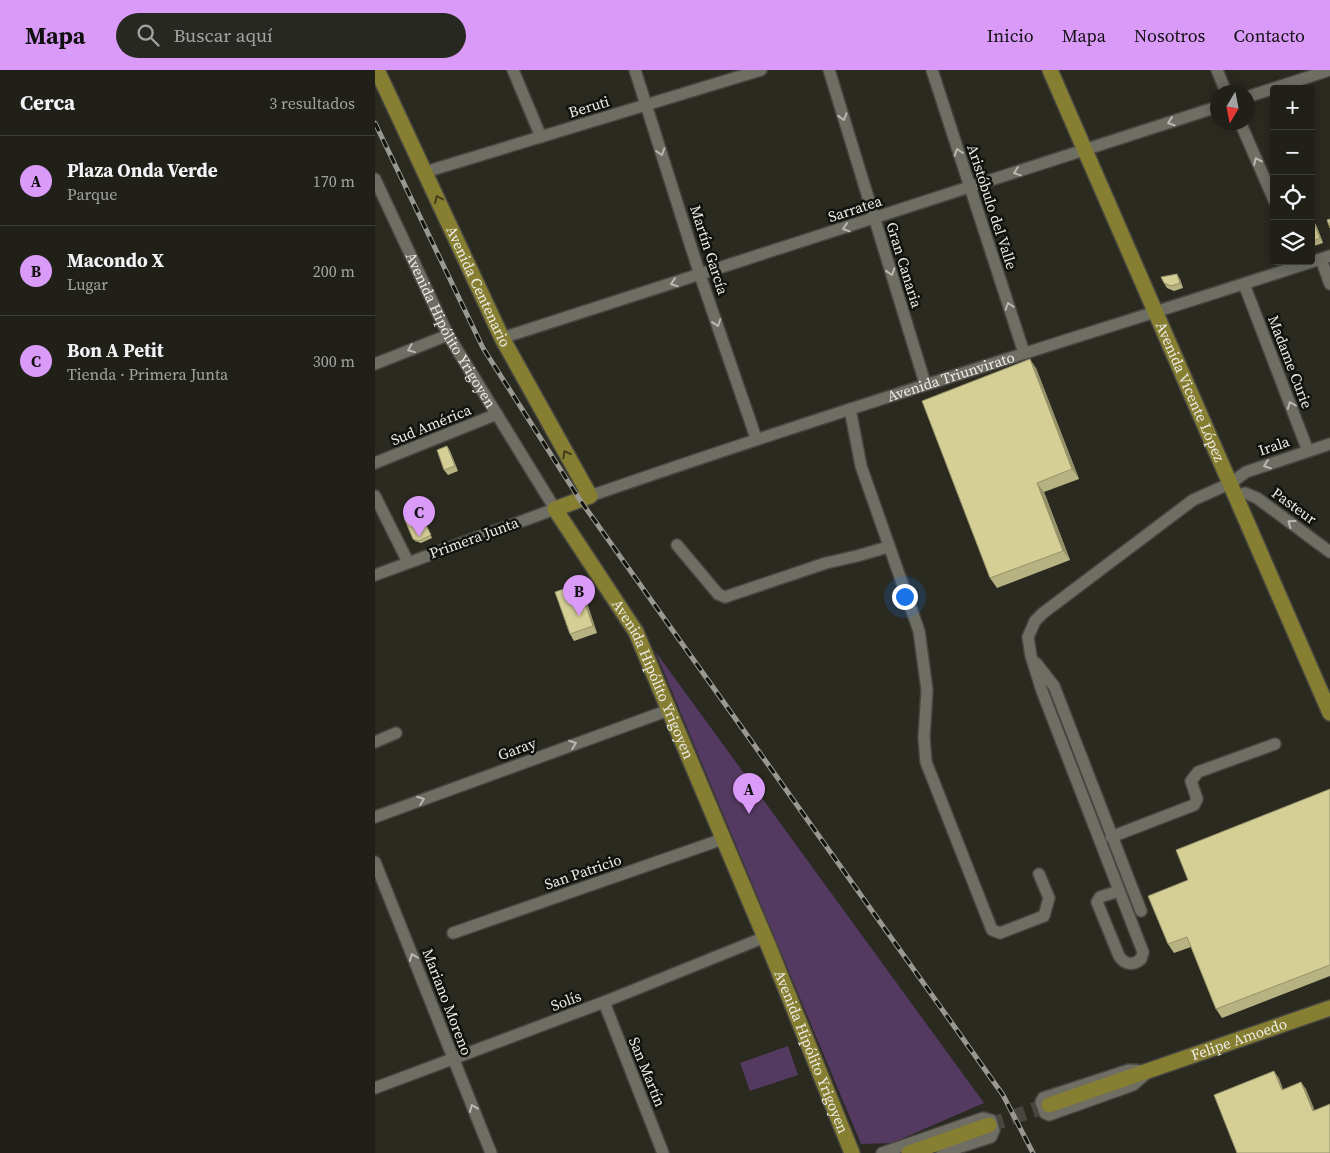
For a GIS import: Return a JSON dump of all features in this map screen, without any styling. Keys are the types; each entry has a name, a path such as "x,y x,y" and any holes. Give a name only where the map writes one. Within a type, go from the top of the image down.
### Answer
{"main road":[{"name":"Avenida Centenario","path":"377,70 502,338 590,496"},
{"name":"Avenida Vicente López","path":"1051,70 1330,713"},
{"name":"Avenida Triunvirato","path":"574,502 590,496"},
{"name":"Primera Junta","path":"555,508 574,502"},
{"name":"Avenida Hipólito Yrigoyen","path":"555,508 631,622 765,937 852,1153"},
{"name":"Felipe Amoedo","path":"1049,1105 1330,1008"},
{"path":"909,1153 989,1124"}],"street":[{"path":"513,70 541,137"},
{"name":"Martín García","path":"635,70 700,275 757,438"},
{"name":"Beruti","path":"425,172 761,70"},
{"name":"Gran Canaria","path":"829,70 925,383"},
{"name":"Aristóbulo del Valle","path":"932,70 1024,353"},
{"path":"1217,70 1224,85"},
{"path":"1255,94 1330,70"},
{"name":"Sarratea","path":"502,338 1210,109"},
{"path":"1243,130 1270,191"},
{"name":"Avenida Hipólito Yrigoyen","path":"375,179 448,335 555,508"},
{"path":"1325,258 1330,284"},
{"name":"Avenida Triunvirato","path":"590,496 757,438 925,383 1244,284 1296,265"},
{"name":"Madame Curie","path":"1244,284 1308,451"},
{"path":"375,364 448,335"},
{"path":"850,409 861,466 888,546 916,616 927,690 924,738 926,762 991,930 1000,933 1044,916 1049,898 1039,874"},
{"name":"Sud América","path":"375,463 497,414"},
{"name":"Irala","path":"1119,891 1100,897 1097,902 1119,956 1125,963 1131,964 1141,959 1143,952 1042,691 1031,656 1029,637 1035,622 1043,613 1193,500 1234,489 1246,472 1330,444"},
{"name":"Pasteur","path":"1234,489 1257,498 1330,552"},
{"path":"375,496 408,562"},
{"name":"Primera Junta","path":"375,575 555,508"},
{"path":"677,546 718,594 725,597 826,563 888,546"},
{"path":"1031,656 1054,686 1141,911"},
{"name":"Garay","path":"375,817 669,710"},
{"path":"375,742 397,733"},
{"path":"1111,837 1194,805 1197,799 1191,782 1198,772 1275,744"},
{"name":"San Patricio","path":"453,933 723,839"},
{"name":"Mariano Moreno","path":"375,862 491,1153"},
{"name":"Solís","path":"375,1088 603,1002 765,937"},
{"name":"San Martín","path":"603,1002 663,1153"},
{"name":"Felipe Amoedo","path":"1129,1070 1149,1071 1133,1085 1049,1115 1045,1113 1041,1102 1043,1098 1129,1070"},
{"path":"881,1153 983,1118 991,1120 994,1130 991,1136 942,1153"}],"shaded area":[{"path":"655,651 984,1103 892,1143 861,1144"},
{"path":"788,1046 798,1075 750,1091 740,1063"}],"building":[{"path":"1315,225 1320,238 1315,240"},
{"path":"1177,274 1180,283 1171,286 1164,283 1161,277"},
{"path":"1030,359 1072,469 1037,483 1063,551 990,578 922,401"},
{"path":"447,446 455,466 444,470 437,450"},
{"path":"419,511 431,535 419,541 413,539 404,518"},
{"path":"578,584 593,626 570,634 555,592"},
{"path":"1330,789 1330,965 1216,1009 1187,937 1168,944 1148,896 1188,880 1176,850"},
{"path":"1274,1071 1282,1090 1301,1082 1313,1111 1330,1104 1330,1153 1237,1153 1214,1095"}],"tunnel":[{"path":"989,1125 1049,1105"}],"railway":[{"path":"375,123 483,348 580,500 1003,1095 1033,1153"}],"place":[{"name":"Bon A Petit","path":"419,537"},
{"name":"Macondo X","path":"579,616"},
{"name":"Plaza Onda Verde","path":"749,814"}]}
